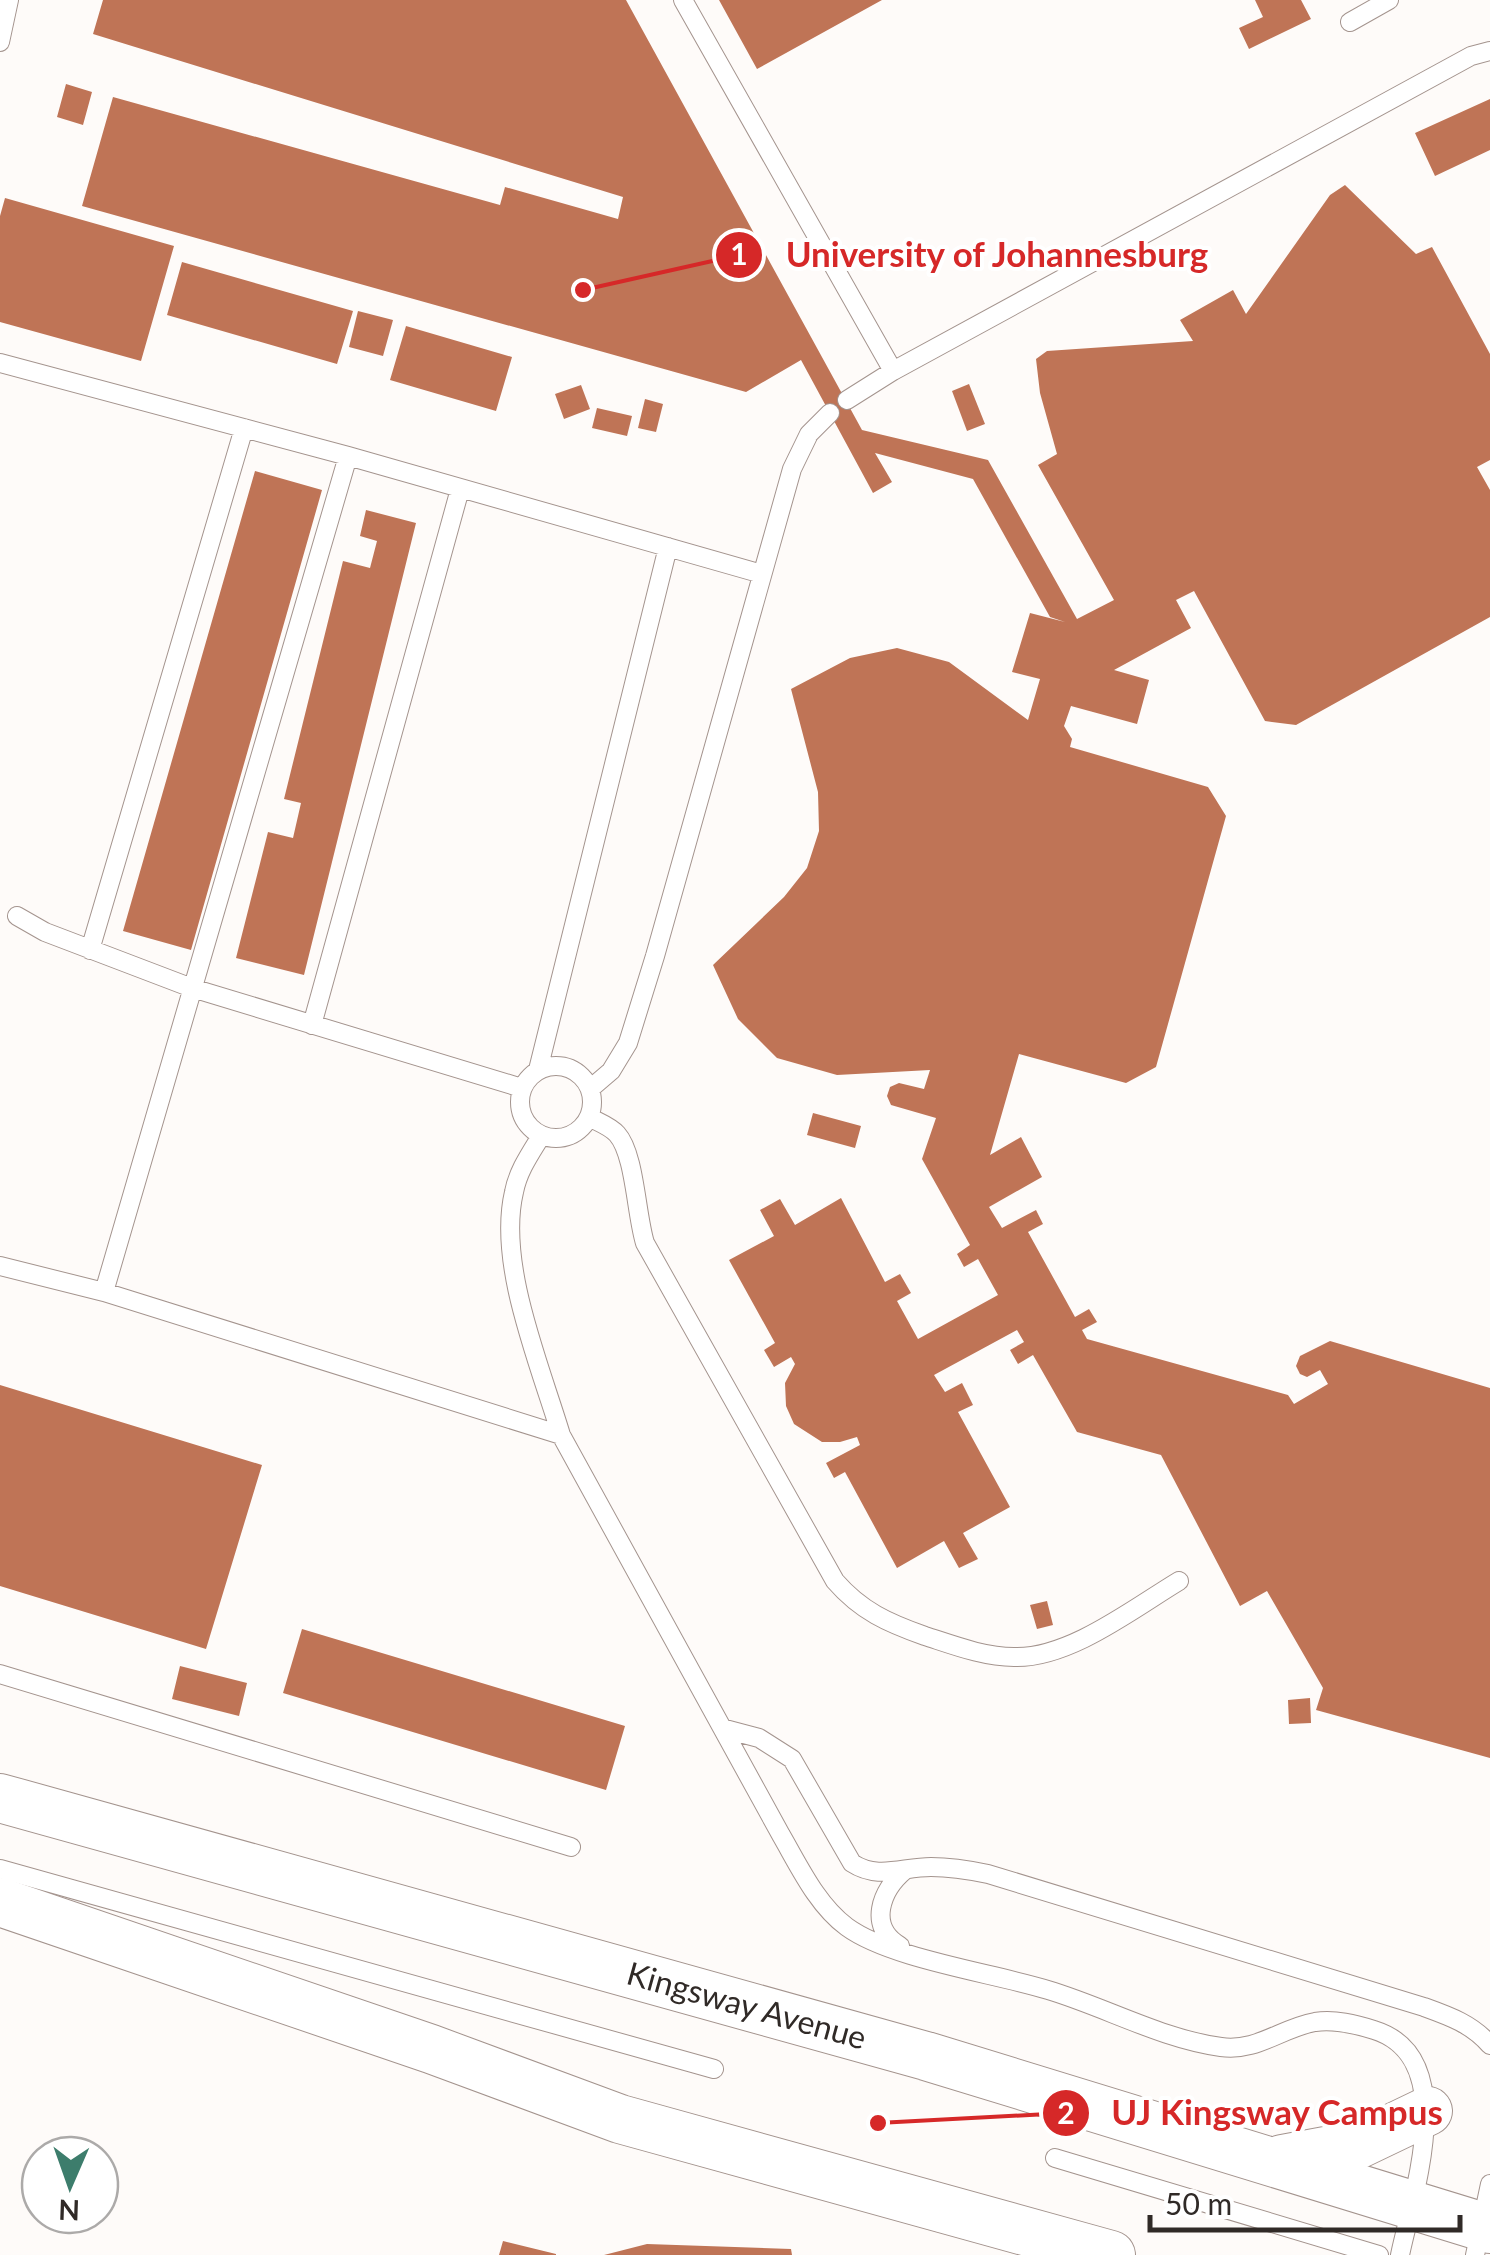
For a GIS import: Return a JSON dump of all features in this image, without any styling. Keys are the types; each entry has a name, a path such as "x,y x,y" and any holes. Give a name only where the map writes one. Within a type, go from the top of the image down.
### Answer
{"main road":[{"name":"Kingsway Avenue","path":"0,1798 926,2056 1484,2223"},
{"path":"0,1902 620,2118 1111,2255"},
{"path":"1273,2160 1357,2145 1428,2111"}],"lane":[{"path":"0,42 9,0"},
{"path":"683,0 893,371"},
{"path":"1350,22 1389,0"},
{"path":"847,400 893,371 1471,56 1490,50"},
{"path":"0,364 348,456 762,574"},
{"path":"590,1089 611,1071 628,1043 656,956 792,469 809,434 830,413"},
{"path":"90,950 244,428"},
{"path":"104,1292 348,456"},
{"path":"312,1025 460,489"},
{"path":"538,1070 569,1067 582,1076 593,1104 581,1129 555,1139 541,1136 521,1115 519,1101 522,1088 538,1070 668,547"},
{"path":"17,916 44,932 192,988 522,1088"},
{"path":"589,1118 615,1130 624,1144 646,1244 835,1581 852,1601 891,1624 952,1645 1014,1657 1052,1651 1091,1633 1179,1581"},
{"path":"541,1136 521,1168 509,1224 513,1272 561,1435 813,1890 845,1926 877,1944 1050,1990 1219,2047 1256,2046 1311,2023 1332,2021 1387,2034 1403,2046 1416,2065 1428,2111 1400,2255"},
{"path":"0,1266 104,1292 561,1435"},
{"path":"0,1674 570,1848"},
{"path":"725,1730 759,1738 792,1759 852,1863 865,1872 956,1868 988,1874 1456,2018 1490,2045"},
{"path":"0,1869 714,2069"},
{"path":"906,1869 889,1883 880,1916 889,1940 914,1954"},
{"path":"1055,2158 1379,2255"}],"building":[{"path":"103,0 626,0 862,430 988,460 1077,619 1114,600 1038,465 1057,454 1040,393 1036,359 1047,351 1193,341 1180,320 1233,290 1246,314 1330,195 1345,185 1416,254 1432,247 1490,354 1490,460 1477,467 1490,490 1490,617 1296,725 1265,721 1194,591 1176,600 1191,628 1114,670 1149,680 1137,724 1071,706 1064,726 1072,739 1070,747 1208,787 1226,816 1156,1067 1126,1083 1019,1054 990,1155 1021,1137 1042,1177 989,1207 1002,1228 1036,1210 1043,1224 1028,1232 1075,1317 1089,1309 1097,1322 1082,1330 1087,1339 1288,1395 1294,1404 1328,1384 1320,1370 1307,1377 1296,1366 1300,1356 1330,1341 1490,1388 1490,1758 1316,1710 1323,1688 1267,1591 1240,1606 1161,1455 1077,1432 1033,1355 1018,1364 1010,1350 1024,1342 1017,1330 934,1375 945,1392 962,1383 973,1405 958,1412 1010,1507 963,1533 978,1559 959,1568 944,1541 897,1568 845,1472 834,1478 826,1463 860,1445 857,1437 822,1442 794,1424 786,1406 785,1383 795,1364 791,1357 774,1367 764,1350 775,1343 729,1260 774,1236 760,1210 780,1199 795,1225 841,1198 885,1282 900,1274 911,1293 897,1301 918,1339 998,1295 978,1259 964,1267 957,1254 970,1245 922,1159 936,1118 891,1105 887,1096 890,1087 899,1083 924,1089 930,1070 837,1075 777,1058 738,1019 713,965 784,897 807,868 819,831 818,792 791,689 850,658 897,648 949,662 1028,720 1040,679 1012,672 1030,613 1065,622 1050,617 973,479 875,453 892,482 873,493 801,360 746,392 82,206 113,97 500,205 505,187 618,219 623,197 93,34"},
{"path":"719,0 882,0 757,69"},
{"path":"1255,0 1301,0 1311,19 1249,49 1239,28 1263,17"},
{"path":"66,84 92,92 83,125 57,117"},
{"path":"1490,99 1490,150 1435,176 1415,133"},
{"path":"5,198 174,246 141,361 0,322 0,216"},
{"path":"182,262 353,311 337,364 167,315"},
{"path":"358,311 393,320 383,356 349,347"},
{"path":"406,326 512,357 496,411 390,380"},
{"path":"969,384 985,424 967,431 952,391"},
{"path":"581,385 590,409 564,419 555,394"},
{"path":"645,399 663,404 656,432 638,428"},
{"path":"597,408 632,416 627,436 592,428"},
{"path":"255,471 322,490 191,950 123,931"},
{"path":"366,510 416,523 304,975 236,958 268,832 293,838 301,803 284,799 343,561 370,568 377,541 360,536"},
{"path":"813,1113 861,1126 855,1148 807,1135"},
{"path":"0,1385 262,1465 206,1649 0,1586"},
{"path":"1047,1601 1053,1625 1037,1629 1030,1605"},
{"path":"302,1629 625,1726 606,1790 283,1693"},
{"path":"180,1666 247,1683 239,1716 172,1699"},
{"path":"1310,1698 1311,1723 1289,1724 1288,1700"},
{"path":"503,2241 556,2254 556,2255 499,2255"},
{"path":"647,2244 791,2249 792,2255 604,2255"}],"place":[{"name":"University of Johannesburg","path":"583,290"},
{"name":"UJ Kingsway Campus","path":"878,2123"}]}
